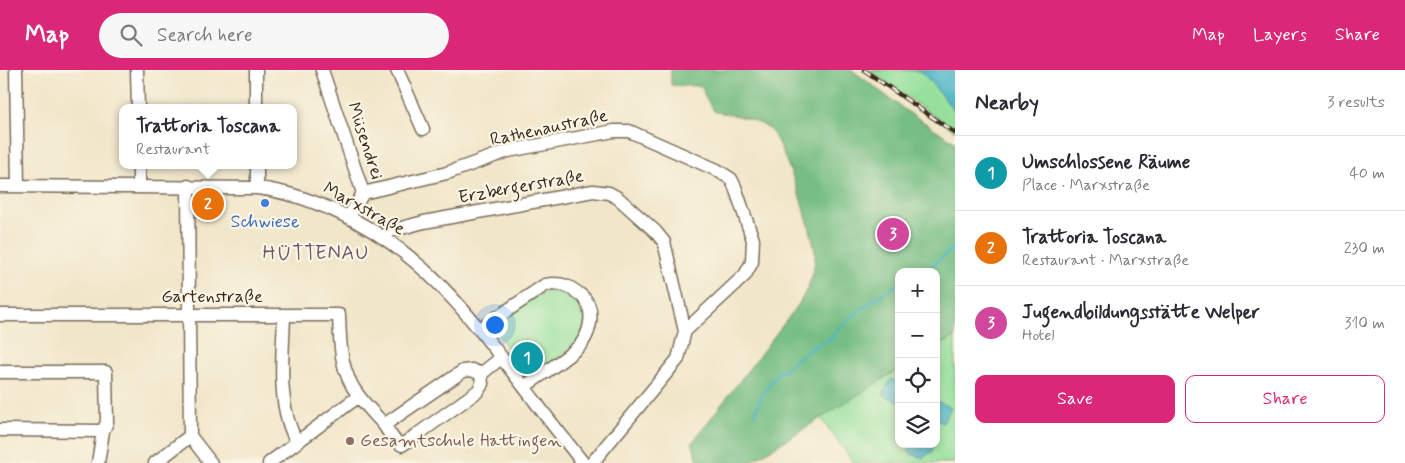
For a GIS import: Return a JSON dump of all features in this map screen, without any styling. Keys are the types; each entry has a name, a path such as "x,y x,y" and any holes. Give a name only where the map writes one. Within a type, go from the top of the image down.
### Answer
{"street":[{"path":"16,70 18,186"},
{"path":"137,70 138,104"},
{"path":"256,70 256,104"},
{"path":"397,70 423,129"},
{"name":"Müsendrei","path":"327,71 363,193 350,217"},
{"name":"Rathenaustraße","path":"363,193 447,174 508,151 614,131 629,131 660,143 717,170 731,179 754,246 752,262 745,275 685,332"},
{"path":"139,169 139,187"},
{"path":"257,169 257,188"},
{"name":"Marxstraße","path":"0,186 257,188 292,193 350,217 384,237 432,275 480,329 583,463"},
{"path":"188,186 190,436 211,463"},
{"name":"Erzbergerstraße","path":"384,237 390,231 424,222 593,191 609,193 625,203 664,242 685,332 678,359 592,463"},
{"path":"480,329 545,285 558,283 571,286 587,302 591,319 582,344 524,387"},
{"name":"Gartenstraße","path":"0,315 339,314 341,358 345,370 359,396"},
{"path":"284,315 284,409 289,427 297,442"},
{"path":"481,374 502,358"},
{"path":"384,425 463,371 472,370 481,374"},
{"path":"0,372 106,372 106,422 98,463"},
{"path":"269,463 359,396 384,425 394,440 402,445 478,392 482,384 481,374"},
{"path":"0,430 103,431"},
{"path":"156,463 190,436"}],"green space":[{"path":"671,70 852,70 905,110 955,142 955,336 940,345 940,268 895,268 895,372 749,463 699,463 692,443 799,304 812,276 815,257 814,247 805,212 790,169 775,137 769,129 751,120 715,112 705,97 702,86 671,85"},
{"path":"869,70 921,71 955,111 955,131"},
{"path":"558,285 584,302 588,322 579,343 530,379 492,326 518,307"},
{"path":"955,337 955,463 854,463 820,417 895,371 895,448 940,448 940,346"}],"water":[{"path":"903,70 955,70 955,111 921,71"},
{"path":"891,379 895,380 895,400 883,395"},
{"path":"940,402 951,408 943,423 940,422"},
{"path":"909,448 933,448 932,452 922,458 909,453"}],"waterway":[{"path":"929,268 955,247"},
{"path":"755,414 762,395 779,372 785,371 806,352 832,338 843,325 862,309 895,286"}],"railway":[{"path":"864,70 955,133"}],"place":[{"name":"Schwiese","path":"265,203"},
{"name":"Trattoria Toscana","path":"208,204"},
{"name":"Jugendbildungsstätte Welper","path":"893,234"},
{"name":"Umschlossene Räume","path":"527,358"},
{"name":"Gesamtschule Hattingen","path":"350,441"}],"district":[{"name":"HÜTTENAU","path":"316,253"}]}
